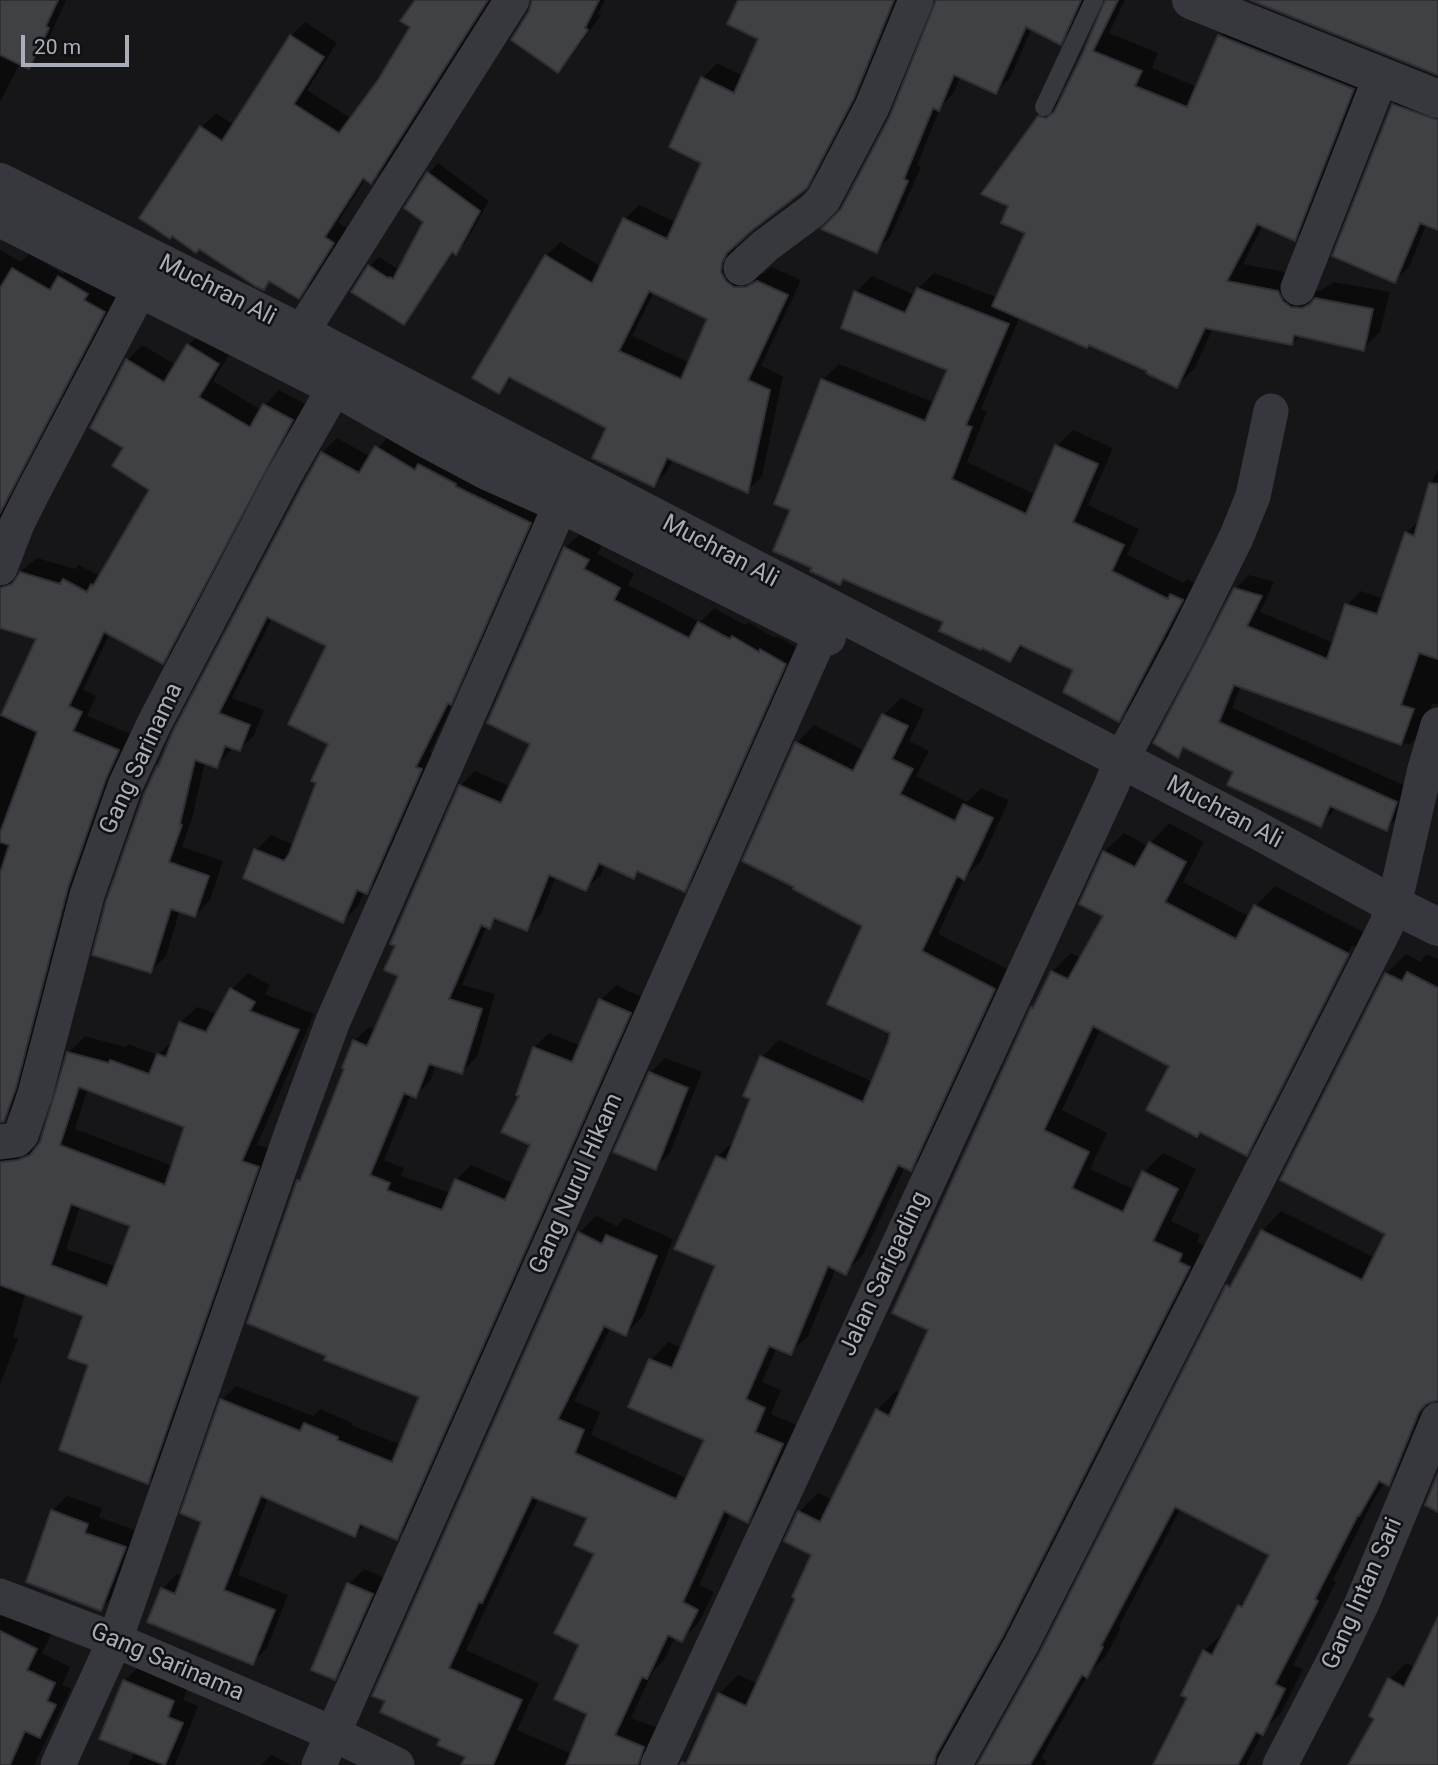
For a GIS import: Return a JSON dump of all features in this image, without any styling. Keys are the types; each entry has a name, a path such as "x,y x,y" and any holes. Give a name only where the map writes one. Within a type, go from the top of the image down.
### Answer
{"street":[{"path":"301,333 512,0"},
{"path":"741,268 823,200 872,107 916,0"},
{"path":"1191,0 1438,99"},
{"path":"1298,288 1381,76"},
{"name":"Muchran Ali","path":"0,183 236,319 335,387 425,438 821,634 1117,772"},
{"name":"Muchran Ali","path":"0,218 140,289 236,319 301,333 1390,916 1438,952"},
{"path":"0,568 34,490 140,289"},
{"name":"Gang Sarinama","path":"0,1142 16,1140 21,1135 35,1094 86,895 125,786 155,722 284,476 335,387"},
{"name":"Jalan Sarigading","path":"658,1765 1117,772 1236,538 1253,496 1271,411"},
{"path":"58,1765 115,1640 333,1021 561,504"},
{"name":"Gang Nurul Hikam","path":"319,1765 821,634"},
{"path":"954,1765 1021,1645 1390,916 1438,725"},
{"name":"Muchran Ali","path":"1390,916 1438,927"},
{"name":"Gang Intan Sari","path":"1280,1765 1363,1601 1438,1420"},
{"name":"Gang Sarinama","path":"0,1595 115,1640 334,1734 397,1765"}],"lane":[{"path":"1044,107 1094,0"}],"building":[{"path":"0,0 58,0 46,26 49,28 29,69 0,55"},
{"path":"415,0 488,0 371,184 363,178 325,237 334,243 299,299 269,281 264,290 255,286 199,249 196,253 139,218 200,126 222,141 290,35 324,57 294,104 339,133 378,80 410,27 400,21"},
{"path":"532,0 599,0 585,28 588,30 558,73 511,40 529,11"},
{"path":"738,0 894,0 854,98 807,188 751,231 727,253 722,263 721,272 726,281 734,287 746,287 757,281 788,295 748,380 770,390 748,493 667,458 654,487 592,458 606,428 509,377 499,394 472,378 545,255 592,283 623,218 667,239 701,163 669,147 701,77 734,93 758,39 727,24","holes":["649,291 707,319 681,379 619,351"]},
{"path":"936,0 1081,0 1061,45 1026,27 996,94 954,75 939,111 933,108 904,179 908,181 877,253 821,229 841,209 890,116"},
{"path":"1105,0 1118,0 1093,51 1142,71 1135,86 1187,107 1218,35 1354,89 1295,241 1257,224 1227,281 1278,291 1283,301 1291,307 1302,308 1315,298 1373,309 1364,351 1294,335 1292,345 1205,328 1177,388 1146,373 1147,371 1089,345 1087,348 992,306 1025,233 1001,223 1008,206 981,194 1038,116 1046,118 1054,112"},
{"path":"1250,0 1438,0 1438,75"},
{"path":"1392,104 1438,120 1438,230 1420,223 1395,283 1332,256"},
{"path":"427,172 480,211 456,255 452,252 404,325 351,292 368,265 393,279 423,222 404,208"},
{"path":"12,268 50,290 58,276 88,294 84,300 105,312 0,513 0,288"},
{"path":"917,288 1009,324 966,425 972,427 952,479 1026,514 1055,445 1098,464 1073,522 1124,545 1112,571 1168,599 1170,594 1183,600 1119,722 1063,692 1073,670 1020,645 1010,662 939,631 943,622 843,579 840,585 810,571 812,568 773,551 790,510 774,504 821,379 925,421 947,370 841,328 854,291 905,313"},
{"path":"187,344 219,364 199,397 250,427 263,404 293,420 163,664 104,632 69,706 82,712 73,731 119,750 106,779 68,888 16,1088 4,1121 0,1122 0,873 9,845 0,842 0,833 37,732 1,715 36,639 0,628 0,588 12,584 20,572 60,584 63,579 87,592 91,584 93,586 149,490 112,466 123,448 90,428 126,359 164,382"},
{"path":"375,446 415,470 418,464 456,484 455,486 531,523 451,705 448,703 416,767 422,769 367,894 357,890 343,923 243,878 254,849 284,861 289,854 316,783 311,781 328,744 288,724 326,646 267,617 219,713 250,725 240,751 225,746 217,768 195,760 180,824 182,825 169,862 209,876 195,917 171,909 151,973 92,955 106,901 144,794 173,731 302,486 321,452 359,473"},
{"path":"1429,483 1438,484 1438,659 1419,653 1401,705 1414,709 1401,745 1234,685 1219,722 1397,802 1387,831 1330,806 1321,827 1227,785 1233,772 1183,747 1178,758 1153,743 1234,588 1262,596 1247,626 1327,659 1345,604 1377,614 1405,532 1414,536"},
{"path":"564,547 589,560 584,569 620,588 614,600 689,638 698,622 730,639 732,636 759,652 760,649 786,664 685,892 637,871 634,879 599,863 586,891 549,875 527,931 494,918 490,929 481,925 449,999 482,1009 462,1074 429,1064 416,1098 404,1093 370,1175 390,1183 387,1190 442,1210 455,1179 505,1200 530,1145 501,1132 519,1096 516,1095 533,1047 572,1062 599,999 631,1013 397,1540 360,1524 355,1537 261,1496 224,1590 275,1610 253,1665 147,1622 161,1588 175,1594 201,1522 180,1513 220,1399 300,1431 304,1423 338,1437 337,1440 392,1462 419,1397 324,1360 326,1356 247,1323 297,1180 300,1181 353,1040 367,1046 398,976 384,970 395,946 390,944 459,785 501,803 530,744 487,723"},
{"path":"882,714 908,726 892,759 913,769 900,794 955,821 963,804 993,818 964,880 957,876 922,951 995,989 911,1171 898,1165 846,1275 828,1266 791,1355 769,1346 746,1399 765,1408 755,1432 783,1444 748,1523 724,1511 683,1602 698,1610 682,1642 668,1635 647,1679 642,1677 615,1735 644,1747 638,1765 566,1765 587,1714 554,1699 579,1645 554,1633 594,1554 574,1545 587,1518 532,1497 449,1668 522,1700 493,1765 461,1765 465,1757 437,1745 440,1739 380,1712 385,1701 372,1696 578,1232 602,1244 606,1235 657,1256 626,1336 604,1326 558,1419 584,1430 575,1453 676,1499 704,1440 628,1407 649,1359 672,1368 715,1266 674,1249 716,1156 726,1160 750,1099 743,1096 760,1056 863,1102 888,1042 890,1033 827,1004 862,926 742,861 795,742 853,771"},
{"path":"1149,842 1186,862 1165,902 1236,939 1254,905 1349,954 1247,1156 1200,1132 1197,1137 1146,1110 1169,1066 1093,1026 1044,1130 1089,1152 1072,1188 1123,1212 1142,1171 1178,1189 1153,1241 1182,1254 1179,1262 1190,1267 1003,1636 936,1755 934,1765 680,1765 682,1762 686,1764 718,1693 746,1706 795,1599 792,1597 811,1555 784,1541 798,1511 820,1522 876,1409 889,1416 928,1330 892,1313 1031,1007 1033,1008 1051,971 1068,979 1103,916 1079,904 1103,851 1135,867"},
{"path":"1407,972 1438,988 1438,1400 1426,1404 1419,1412 1389,1486 1379,1481 1358,1515 1275,1684 1285,1689 1263,1735 1256,1732 1238,1765 1153,1765 1187,1698 1181,1695 1203,1650 1212,1655 1238,1605 1242,1607 1269,1555 1175,1507 1101,1646 1103,1647 1087,1678 1082,1675 1030,1765 977,1765 1039,1654 1226,1285 1230,1287 1261,1230 1362,1280 1385,1234 1280,1180 1385,973 1402,981"},
{"path":"230,988 255,1002 250,1011 299,1030 242,1161 259,1167 148,1484 59,1450 88,1365 68,1358 83,1316 0,1285 0,1162 18,1160 30,1155 40,1142 67,1052 109,1063 110,1060 149,1074 157,1054 166,1057 179,1022 206,1032","holes":["79,1087 184,1127 165,1185 60,1145","71,1204 130,1226 107,1286 51,1265"]},
{"path":"649,1072 688,1088 656,1170 613,1152"},
{"path":"1438,1473 1438,1512 1425,1505"},
{"path":"51,1510 88,1524 85,1533 126,1547 101,1611 26,1582"},
{"path":"347,1583 373,1594 335,1680 311,1670"},
{"path":"1438,1617 1438,1765 1348,1765 1374,1719 1369,1716 1388,1678 1404,1687"},
{"path":"0,1631 37,1649 27,1670 55,1683 47,1701 56,1705 40,1738 25,1731 10,1765 0,1765"},
{"path":"123,1680 174,1701 168,1717 183,1723 165,1765 99,1739"}]}
